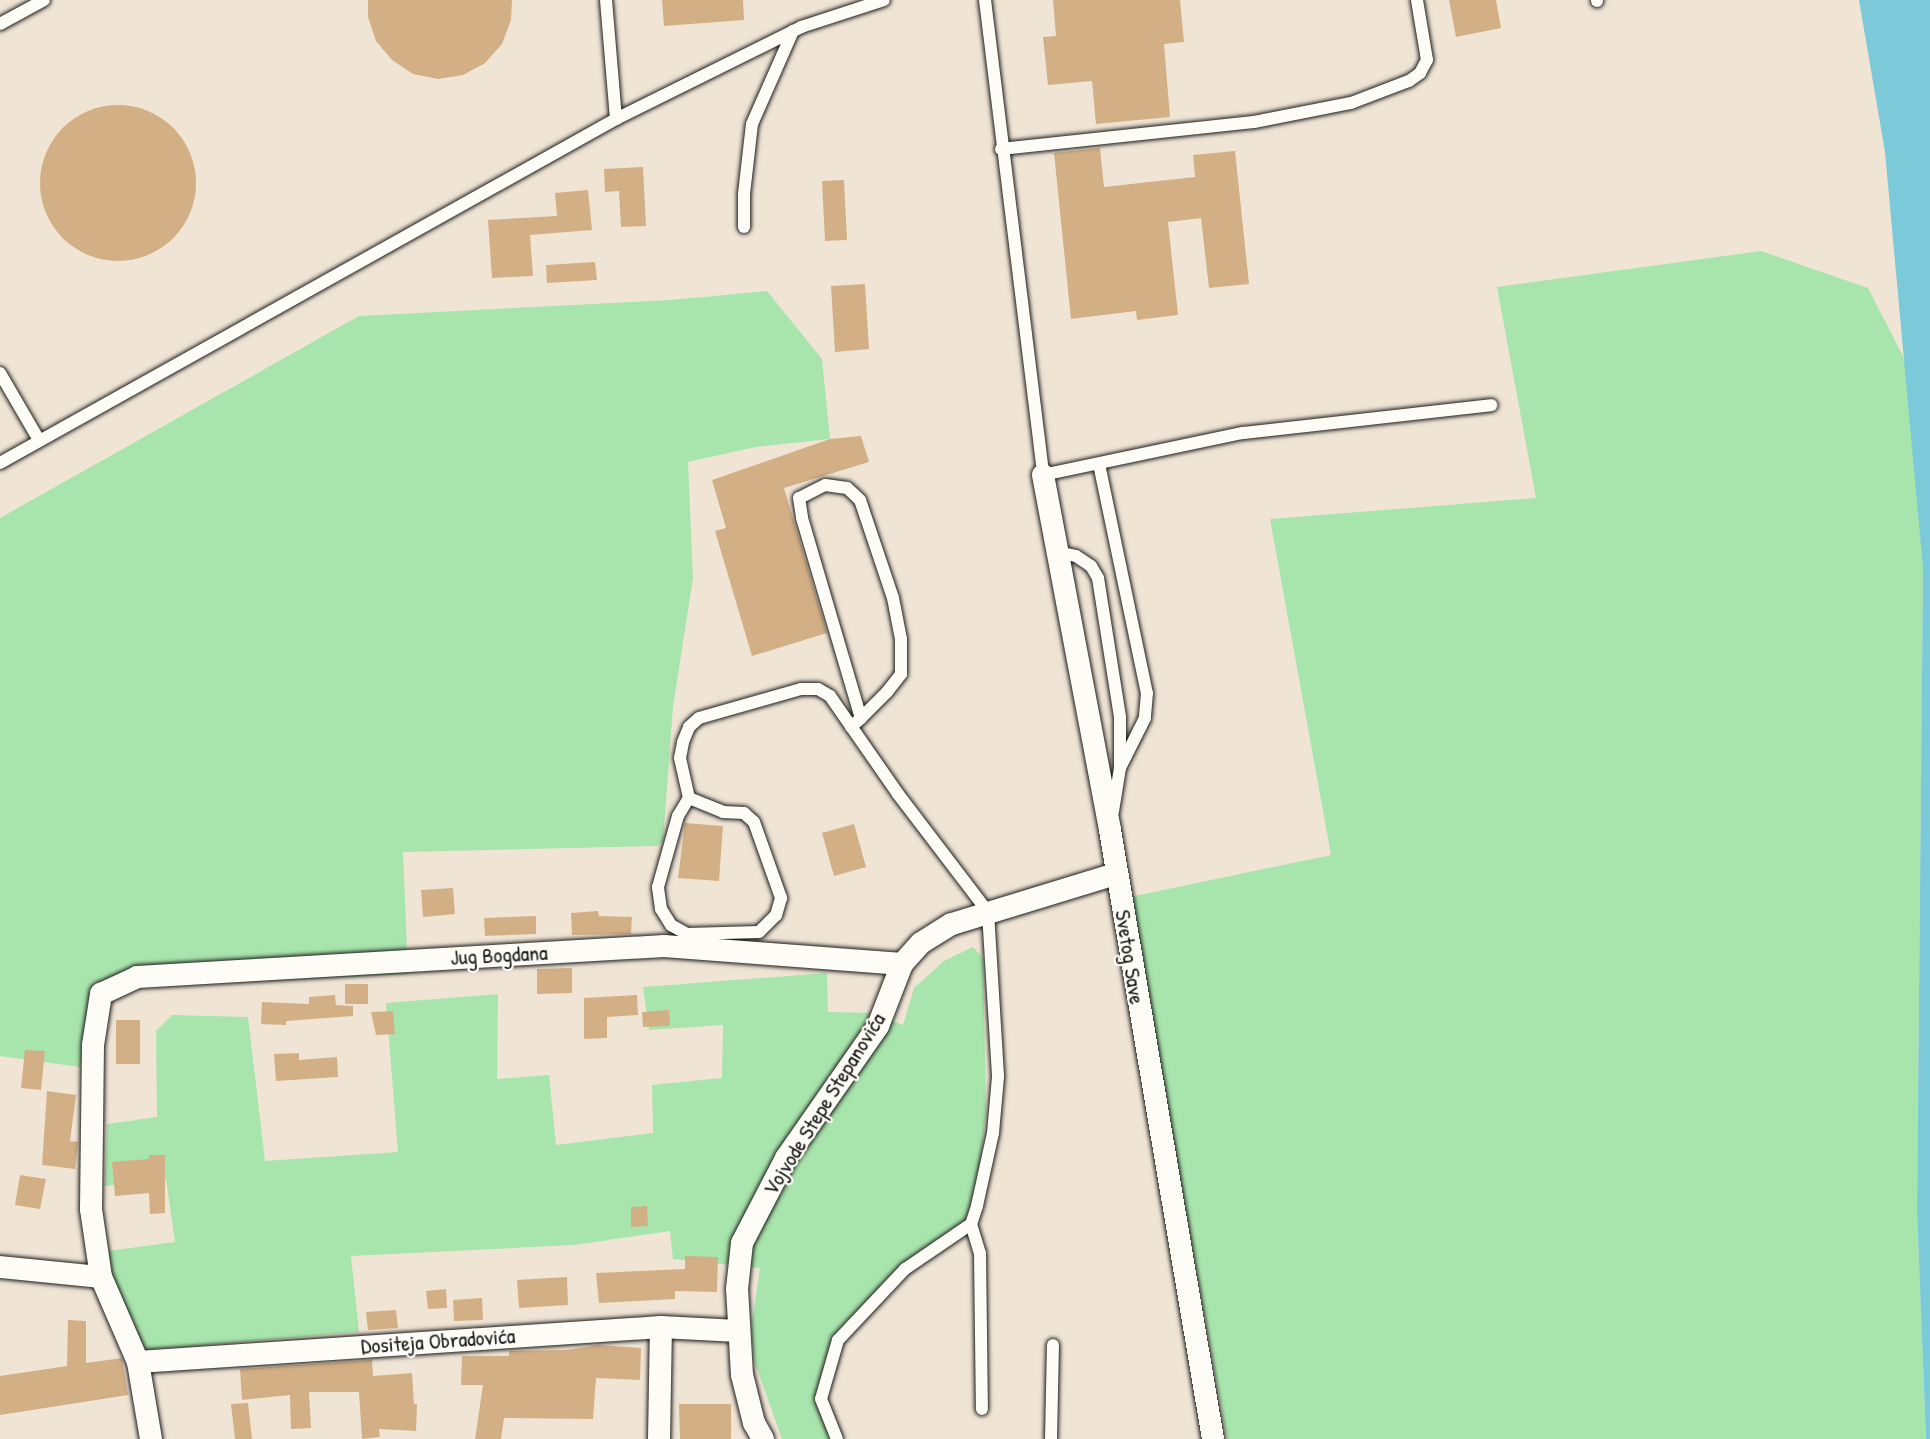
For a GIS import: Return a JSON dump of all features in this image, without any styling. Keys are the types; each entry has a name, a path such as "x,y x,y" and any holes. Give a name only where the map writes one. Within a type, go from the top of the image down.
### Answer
{"street":[{"name":"Svetog Save","path":"1042,476 1110,830 1214,1439"},
{"name":"Vojvode Stepe Stepanovića","path":"763,1439 754,1423 742,1375 738,1331 742,1243 786,1158 878,1026 902,964 921,943 952,924 1116,874"},
{"name":"Jug Bogdana","path":"101,1277 91,1209 93,1046 100,994 137,977 664,946 902,964"},
{"path":"0,1267 101,1277 138,1362 151,1439"},
{"name":"Dositeja Obradovića","path":"138,1362 661,1327 738,1331"},
{"path":"659,1439 661,1327"}],"lane":[{"path":"0,24 44,0"},
{"path":"606,0 616,119"},
{"path":"0,463 616,119 793,31 884,0"},
{"path":"985,0 1001,149 1042,476 1243,433 1491,405"},
{"path":"1001,149 1254,122 1352,103 1409,81 1420,73 1427,60 1417,0"},
{"path":"744,227 744,194 752,124 793,31"},
{"path":"0,374 39,440"},
{"path":"1099,464 1147,693 1145,718 1120,768"},
{"path":"851,727 861,718 901,674 901,639 893,598 860,500 847,488 825,485 799,498 802,518 861,718"},
{"path":"1056,552 1076,556 1091,566 1098,578 1119,695 1120,768 1110,830"},
{"path":"689,798 723,812 744,813 754,822 781,898 776,915 759,932 687,934 672,925 661,909 658,887 678,816 689,798 680,758 689,727 699,718 801,688 818,689 830,696 988,912 998,1077 993,1133 970,1224 980,1253 982,1409"},
{"path":"837,1439 821,1399 838,1340 905,1269 970,1224"},
{"path":"1051,1439 1053,1345"}],"green space":[{"path":"1761,251 1868,288 1907,364 1923,568 1917,1212 1926,1439 1227,1439 1130,897 1331,855 1270,519 1536,498 1497,287"},
{"path":"767,291 822,359 830,439 755,447 688,462 693,578 673,707 663,841 657,846 403,852 408,974 130,988 94,982 80,1067 0,1056 0,518 359,316 671,300"},
{"path":"973,947 983,958 986,1109 977,1206 971,1224 905,1269 838,1340 821,1399 837,1439 782,1439 755,1363 751,1329 760,1268 673,1259 670,1231 574,1245 351,1256 359,1332 137,1351 108,1285 108,1251 175,1242 166,1179 105,1186 107,1124 157,1117 156,1031 172,1015 248,1017 265,1161 398,1152 386,1003 498,994 497,1079 549,1075 556,1145 653,1133 652,1085 722,1078 723,1025 649,1030 643,987 827,973 828,1012 874,1013 903,1025 914,988 944,961"}],"water":[{"path":"1859,0 1930,0 1930,1439 1926,1439 1917,1212 1923,568 1885,152"}],"building":[{"path":"368,0 512,0 511,20 502,44 485,63 463,75 438,79 413,74 392,60 376,41 368,17"},
{"path":"662,0 743,0 744,20 664,26"},
{"path":"1053,0 1180,0 1184,42 1164,44 1170,117 1096,124 1092,81 1048,85 1043,37 1056,36"},
{"path":"1449,0 1496,0 1501,28 1456,37"},
{"path":"118,105 148,111 173,128 190,153 196,183 190,213 173,238 148,255 118,261 88,255 63,238 46,213 40,183 46,153 63,128 88,111"},
{"path":"1100,148 1104,187 1195,177 1193,155 1235,151 1249,284 1209,288 1201,218 1168,222 1178,315 1137,320 1136,311 1071,319 1054,153"},
{"path":"643,167 646,226 621,227 619,191 605,192 604,169"},
{"path":"844,180 847,240 825,241 822,181"},
{"path":"588,190 592,230 530,235 533,276 492,278 488,220 557,216 555,193"},
{"path":"595,262 597,280 547,283 546,265"},
{"path":"865,284 869,349 835,352 831,286"},
{"path":"861,436 869,462 784,488 827,633 752,656 715,531 726,528 712,480 830,439"},
{"path":"685,823 723,826 719,881 678,878"},
{"path":"854,824 866,867 834,876 822,833"},
{"path":"453,888 455,914 423,917 421,890"},
{"path":"598,911 599,916 632,917 631,934 572,935 571,913"},
{"path":"536,916 536,934 485,936 484,918"},
{"path":"572,968 572,993 537,994 537,969"},
{"path":"345,984 368,984 368,1004 345,1004"},
{"path":"335,995 336,1005 353,1006 353,1016 286,1021 286,1025 261,1024 262,1002 309,1004 309,997"},
{"path":"637,995 638,1015 607,1017 607,1038 584,1039 584,998"},
{"path":"669,1010 670,1026 643,1027 642,1012"},
{"path":"393,1011 395,1034 376,1035 371,1012"},
{"path":"116,1020 140,1020 140,1064 116,1064"},
{"path":"25,1050 45,1051 41,1090 21,1088"},
{"path":"299,1053 299,1060 337,1057 338,1077 276,1081 274,1054"},
{"path":"47,1091 76,1095 70,1141 78,1142 75,1169 42,1165"},
{"path":"149,1155 165,1155 165,1213 150,1214 149,1193 115,1196 112,1162 149,1159"},
{"path":"20,1175 46,1179 40,1209 15,1205"},
{"path":"647,1206 648,1226 631,1227 631,1207"},
{"path":"685,1256 718,1257 717,1292 675,1291 675,1299 599,1303 596,1273 685,1269"},
{"path":"567,1277 568,1305 519,1308 517,1280"},
{"path":"446,1289 447,1308 428,1309 426,1291"},
{"path":"482,1298 483,1320 454,1321 453,1300"},
{"path":"396,1310 398,1328 368,1330 366,1312"},
{"path":"68,1320 86,1321 86,1363 122,1358 128,1395 0,1415 0,1376 67,1366"},
{"path":"599,1345 641,1348 640,1380 596,1378 593,1419 504,1418 501,1439 475,1439 483,1385 461,1385 462,1356 509,1356 509,1351 566,1350"},
{"path":"372,1360 373,1376 412,1373 414,1404 417,1404 416,1431 379,1429 380,1437 362,1439 359,1392 309,1392 311,1428 291,1429 290,1395 242,1400 240,1369"},
{"path":"248,1403 252,1439 235,1439 231,1404"},
{"path":"679,1404 731,1404 731,1439 680,1439"}]}
